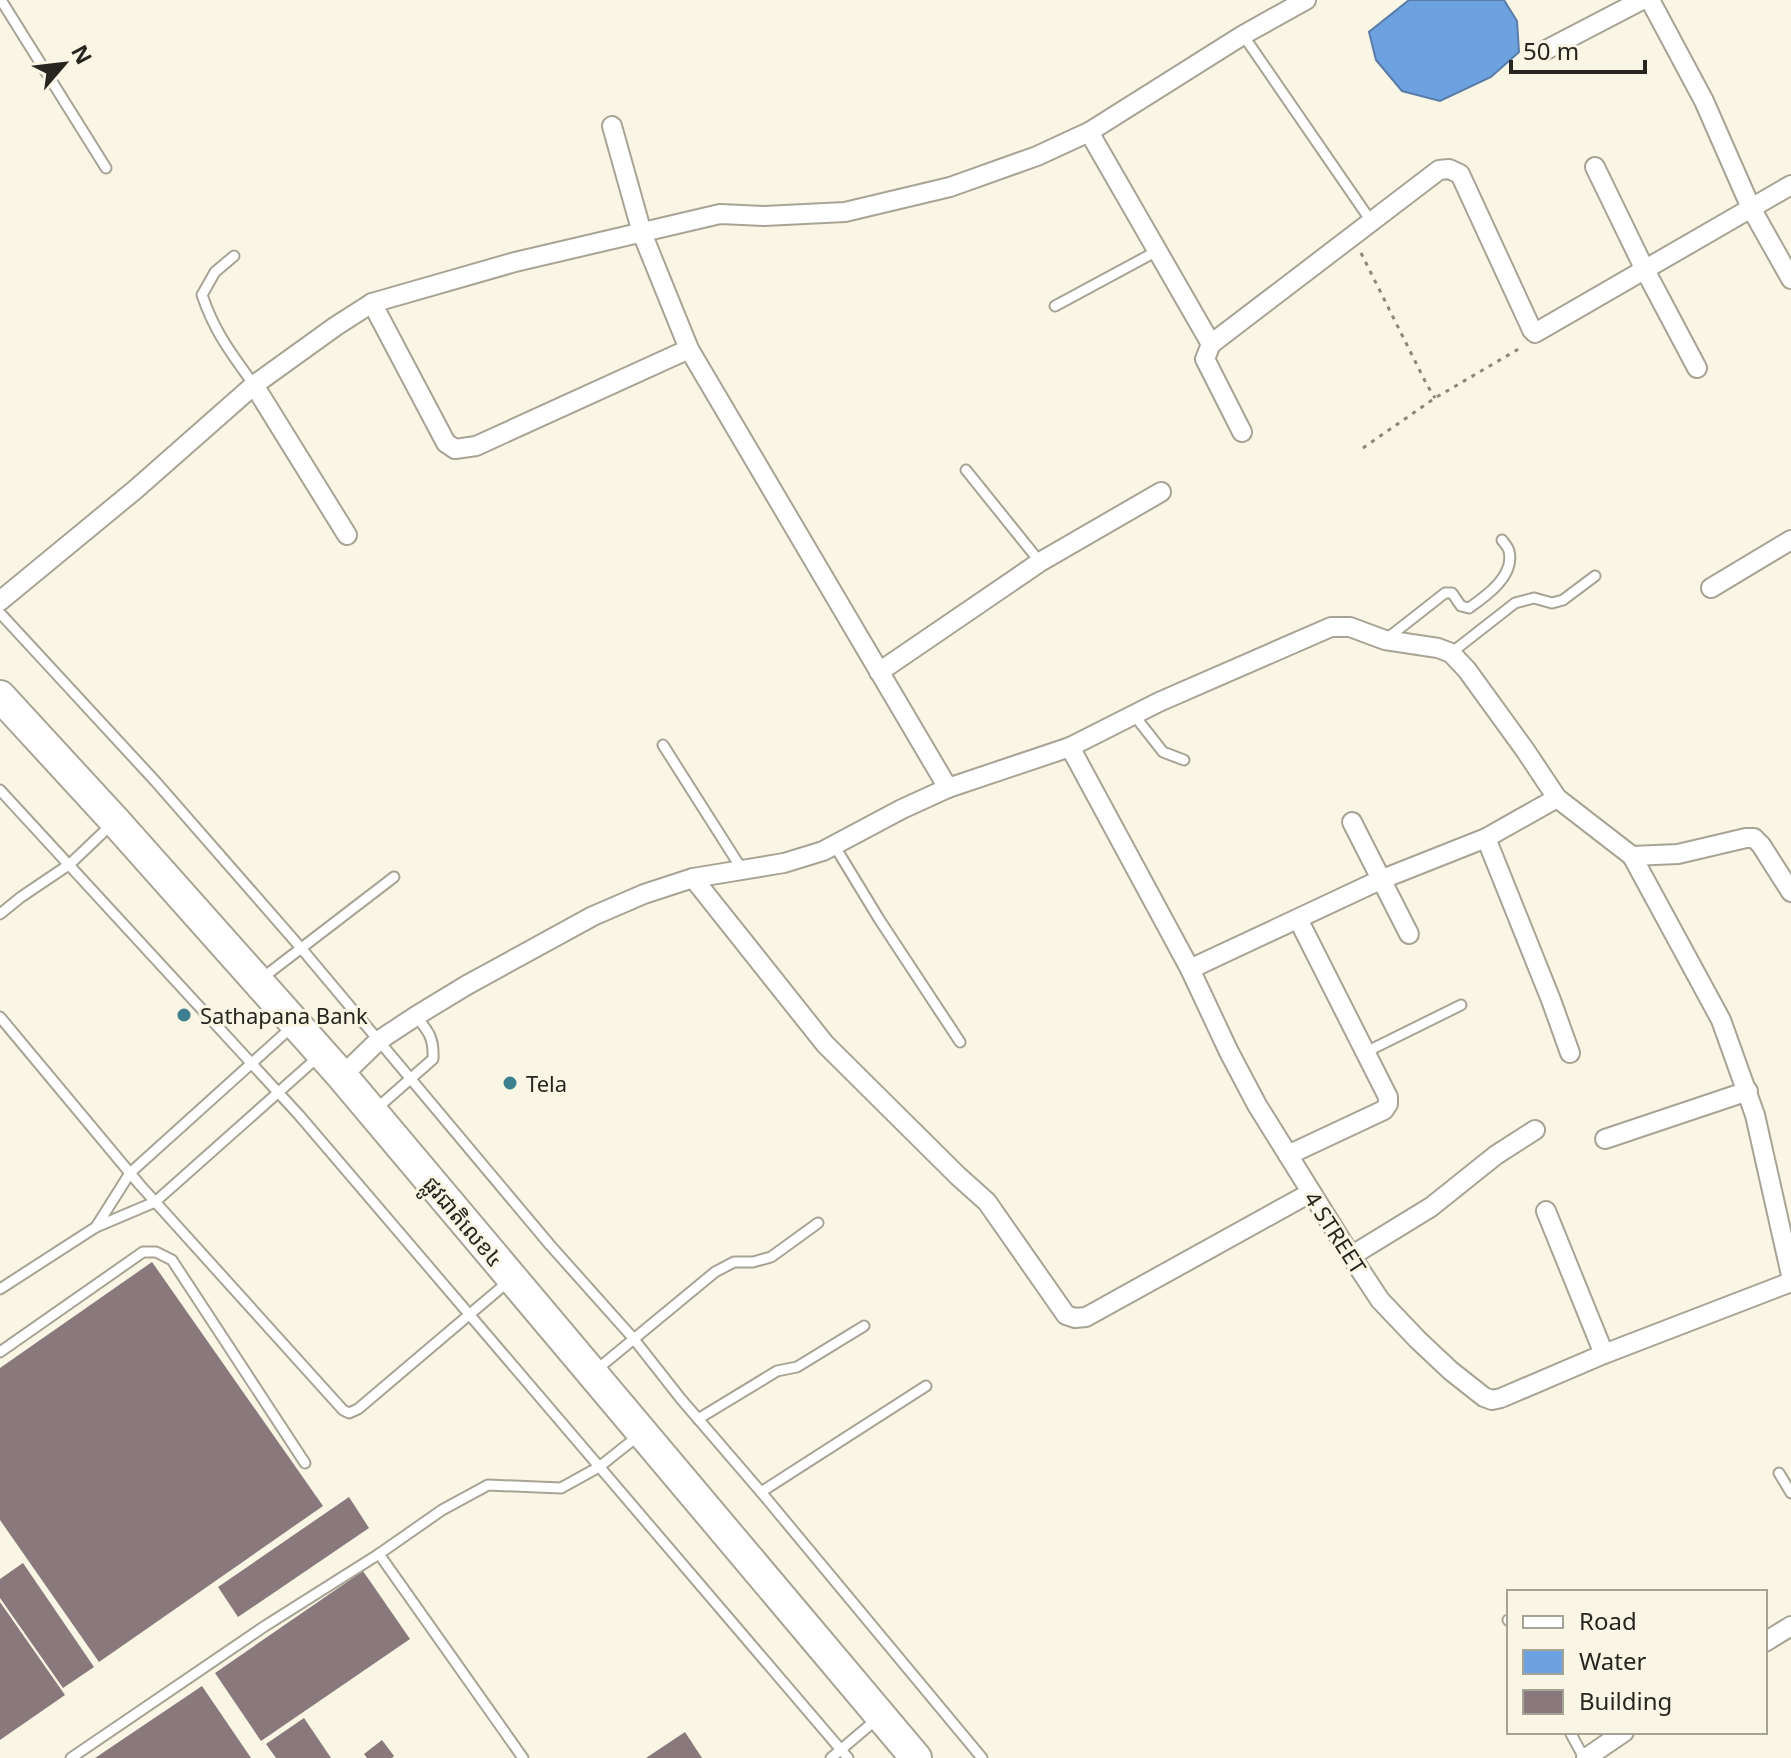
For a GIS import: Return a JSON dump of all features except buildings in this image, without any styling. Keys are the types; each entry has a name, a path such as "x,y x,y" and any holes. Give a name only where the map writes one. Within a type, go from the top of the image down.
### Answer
{"highway":[{"name":"ផ្លូវជាតិលេខ៤","path":"0,696 332,1064 916,1758"}],"street":[{"path":"0,601 136,489 254,385 372,303 515,262 720,214 764,216 845,212 950,187 1037,156 1089,132 1243,35 1306,0"},
{"path":"1544,51 1642,0"},
{"path":"1650,0 1704,101 1751,208 1791,279"},
{"path":"612,126 642,233 689,349 948,788"},
{"path":"1089,132 1211,344"},
{"path":"1595,167 1697,368"},
{"path":"1242,432 1205,359 1211,344 1439,170 1449,169 1460,174 1535,333 1791,185"},
{"path":"372,303 446,443 455,449 476,446 689,349"},
{"path":"254,385 347,535"},
{"path":"879,672 1040,562 1161,492"},
{"path":"1711,588 1791,540"},
{"path":"332,1064 378,1041 467,985 593,916 644,894 693,878 784,863 823,851 948,788 1070,747 1159,702 1331,627 1350,627 1385,640 1451,653 1467,670 1557,798 1632,856 1721,1020 1748,1091 1791,1275"},
{"name":"4 STREET","path":"1070,747 1190,969 1257,1105 1310,1193 1380,1300 1451,1371 1484,1397 1492,1400 1501,1398 1604,1354 1791,1282"},
{"path":"1190,969 1380,880 1486,838 1557,798"},
{"path":"1352,822 1409,934"},
{"path":"1486,838 1570,1053"},
{"path":"1632,856 1678,854 1754,838 1791,892"},
{"path":"693,878 825,1044 987,1202 1066,1315 1086,1317 1310,1193"},
{"path":"1288,1155 1384,1110 1388,1104 1388,1097 1298,919"},
{"path":"1605,1139 1748,1091"},
{"path":"1351,1256 1431,1207 1496,1155 1535,1130"},
{"path":"1546,1211 1604,1354"},
{"path":"1767,1641 1791,1626"},
{"path":"1585,1758 1621,1734"}],"lane":[{"path":"1,0 106,168"},
{"path":"1243,35 1371,221"},
{"path":"1055,306 1157,251"},
{"path":"234,256 215,272 202,295 211,322 254,385"},
{"path":"966,470 1040,562"},
{"path":"1385,640 1445,593 1452,593 1461,606 1469,608 1500,583 1508,567 1509,552 1502,540"},
{"path":"1451,653 1515,603 1534,598 1552,603 1563,600 1595,576"},
{"path":"0,613 156,782 301,948 550,1245 633,1338 982,1758"},
{"path":"1134,715 1163,752 1184,760"},
{"path":"663,745 743,871"},
{"path":"0,790 299,1115 844,1754"},
{"path":"0,914 70,864 115,821"},
{"path":"834,845 960,1042"},
{"path":"258,981 394,877"},
{"path":"1366,1052 1461,1005"},
{"path":"372,1112 433,1059 434,1045 416,1016"},
{"path":"0,1017 155,1202 343,1410 349,1413 358,1409 512,1278"},
{"path":"96,1227 130,1173 296,1024"},
{"path":"0,1289 96,1227 155,1202 279,1094 332,1064"},
{"path":"592,1373 715,1272 734,1262 753,1262 771,1257 818,1223"},
{"path":"0,1352 143,1252 156,1252 172,1260 305,1463"},
{"path":"698,1419 777,1371 797,1367 864,1326"},
{"path":"761,1492 926,1386"},
{"path":"71,1758 442,1510 488,1485 561,1488 599,1467 642,1432"},
{"path":"1779,1473 1791,1493"},
{"path":"379,1554 523,1758"},
{"path":"831,1758 844,1754 880,1716"},
{"path":"1571,1734 1585,1758"}],"path":[{"path":"1352,235 1435,398"},
{"path":"1363,448 1435,398 1520,349 1535,333"}],"water":[{"path":"1409,0 1504,0 1517,21 1519,52 1491,77 1440,101 1402,91 1376,60 1369,32"}],"place":[{"name":"Sathapana Bank","path":"184,1015"},
{"name":"Tela","path":"510,1083"}]}
